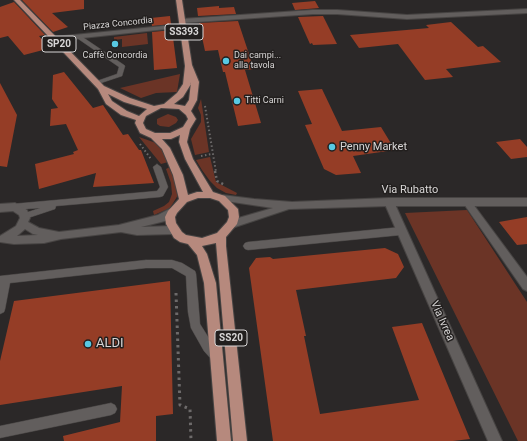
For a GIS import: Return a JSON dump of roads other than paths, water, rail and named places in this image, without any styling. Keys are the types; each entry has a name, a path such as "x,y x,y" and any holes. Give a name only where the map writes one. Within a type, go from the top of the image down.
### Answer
{"main road":[{"name":"SP20","path":"17,0 98,86 108,102 124,113 140,119"},
{"name":"SS393","path":"167,105 180,95 187,84 188,65 179,0"},
{"name":"SS393","path":"187,110 193,96 195,82 188,65"},
{"name":"SP20","path":"98,86 127,100 153,108"},
{"path":"184,200 178,174 166,148 154,136 143,131 139,123 140,119 153,108 167,105 175,106 187,110 190,114 192,119 186,129 183,142 189,159 210,195"},
{"path":"154,136 171,136 186,129"},
{"path":"173,230 170,224 173,211 184,200 197,195 210,195 222,198 233,209 234,216 232,224 221,236 212,240 202,242 192,241"},
{"name":"SS20","path":"173,230 178,235 192,241 202,254 207,267 210,283 224,441"},
{"name":"SS20","path":"221,236 240,441"}],"street":[{"name":"Piazza Concordia","path":"54,39 182,24 313,12 337,12 408,17 527,12"},
{"path":"222,198 254,203 292,206"},
{"name":"Via Rubatto","path":"292,206 389,202 527,202"},
{"name":"Via Ivrea","path":"389,202 495,441"},
{"path":"467,202 527,286"},
{"path":"232,224 292,206"},
{"path":"0,208 12,207 20,209 24,220 37,231 61,235"},
{"path":"3,239 44,240 61,235 119,228 161,218 173,211"},
{"path":"3,239 14,234 24,220"},
{"path":"119,228 137,231 173,230"}],"lane":[{"path":"79,37 122,66 120,75 98,86"},
{"path":"12,207 160,194 164,187 157,167"},
{"path":"24,220 63,203"},
{"path":"248,246 402,231"},
{"path":"0,309 3,280 146,264 172,264 183,267 191,274 192,312 195,325 217,357"},
{"path":"0,432 111,409"}],"place":[{"name":"Caffè Concordia","path":"115,44"},
{"name":"Dai campi... alla tavola","path":"226,61"},
{"name":"Titti Carni","path":"237,101"},
{"name":"Penny Market","path":"332,147"},
{"name":"ALDI","path":"88,344"}]}
